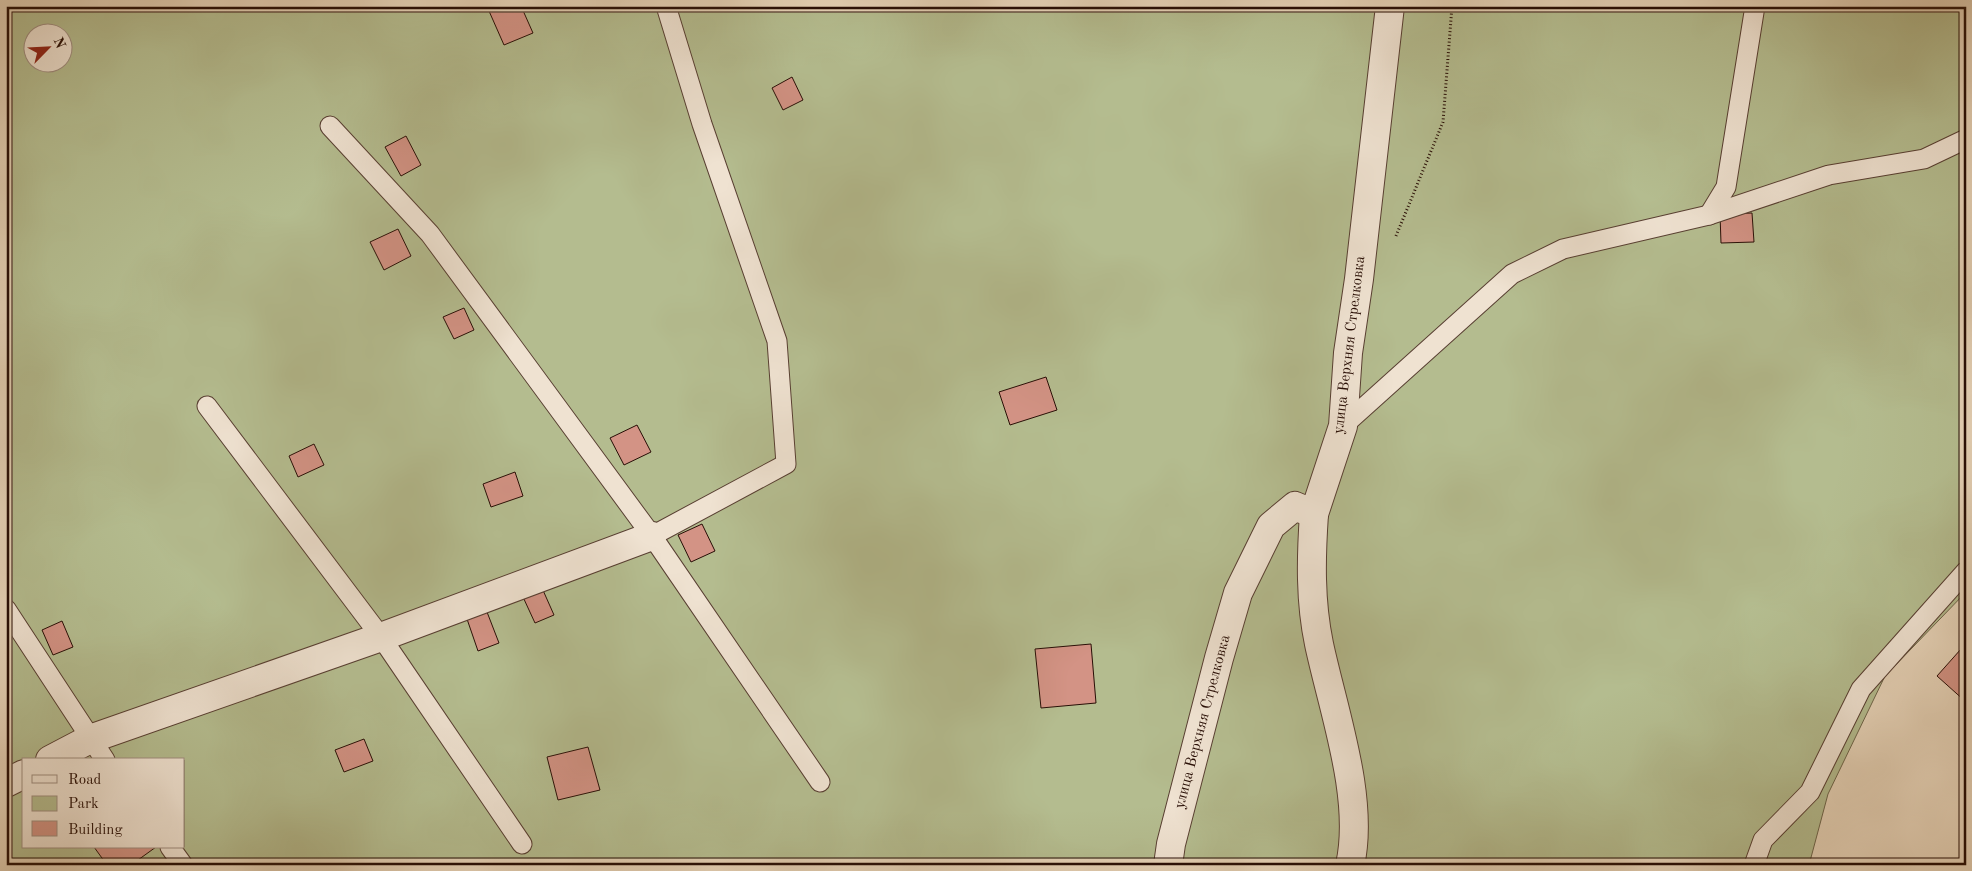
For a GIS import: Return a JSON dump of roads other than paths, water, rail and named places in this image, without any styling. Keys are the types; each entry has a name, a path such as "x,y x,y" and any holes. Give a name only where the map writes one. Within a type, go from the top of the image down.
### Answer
{"street":[{"name":"улица Верхняя Стрелковка","path":"1168,865 1178,816 1238,593 1271,526 1295,506 1314,514 1343,426 1348,353 1359,279 1390,6"},
{"path":"1314,514 1310,574 1318,641 1352,793 1354,848 1350,865"},
{"path":"59,758 98,749 381,637 652,536"},
{"path":"6,783 22,775"}],"lane":[{"path":"652,536 786,464 777,340 702,124 666,6"},
{"path":"1709,215 1726,187 1756,6"},
{"path":"330,126 430,234 652,536 820,782"},
{"path":"1343,426 1512,274 1563,249 1709,215 1829,174 1924,159 1966,139"},
{"path":"206,406 381,637 522,844"},
{"path":"1754,865 1763,840 1810,792 1861,689 1966,571"},
{"path":"6,609 98,749"},
{"path":"171,848 183,865"}]}
